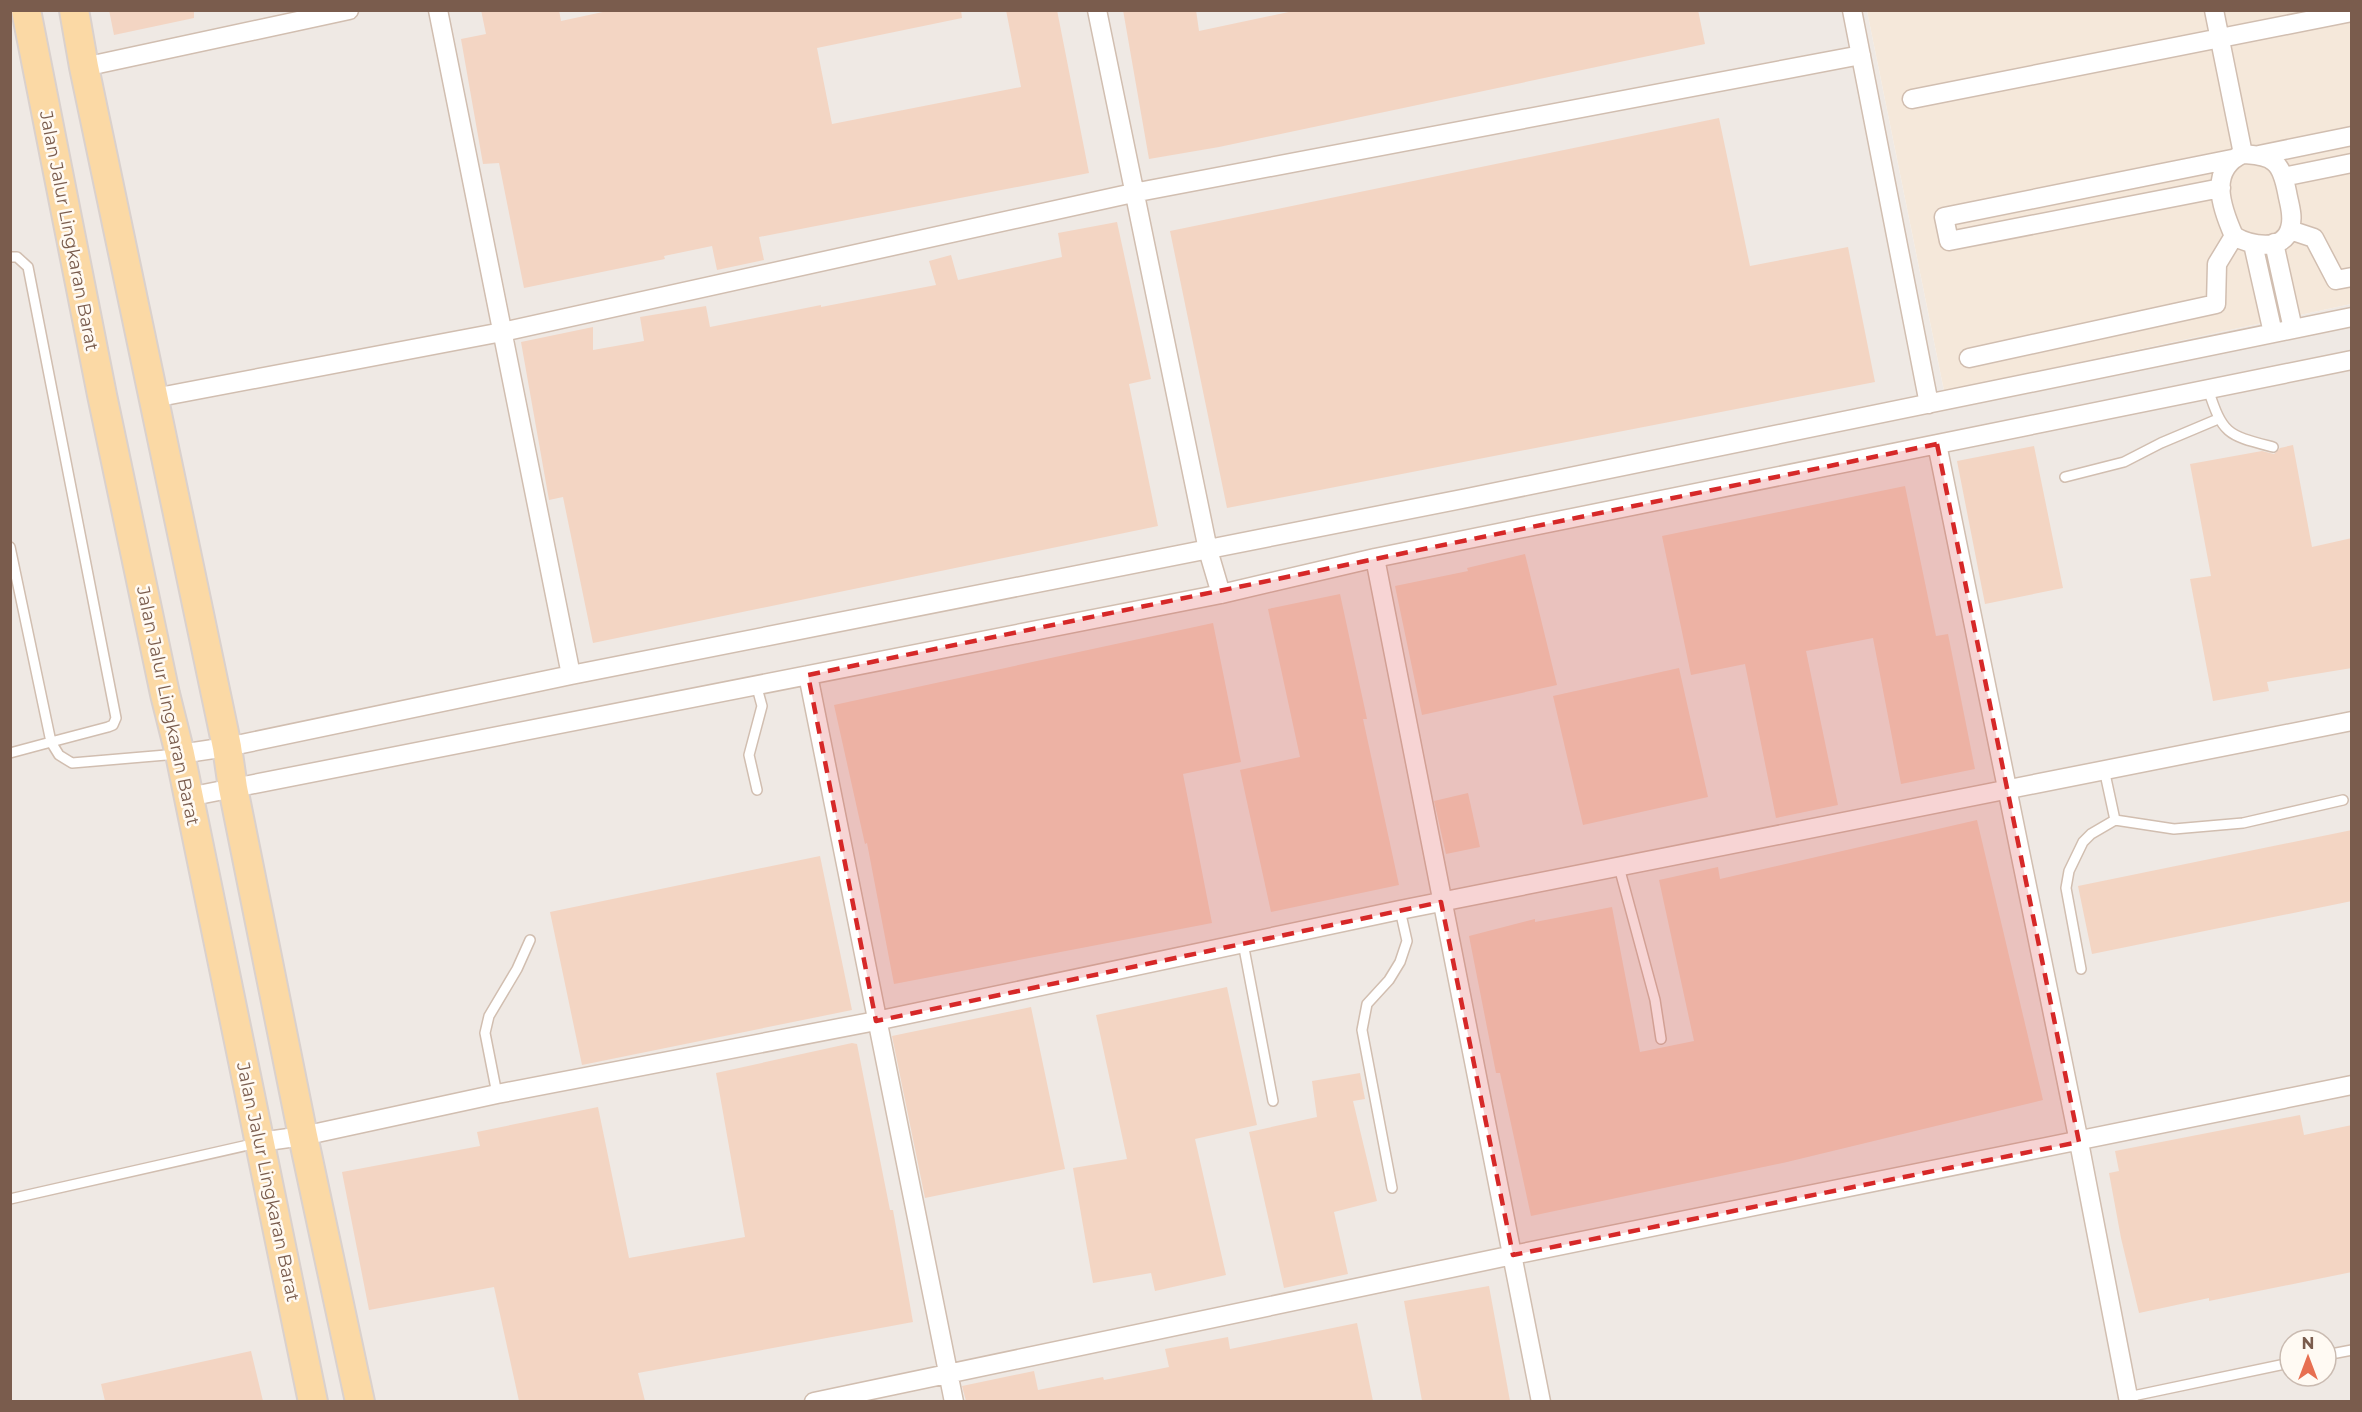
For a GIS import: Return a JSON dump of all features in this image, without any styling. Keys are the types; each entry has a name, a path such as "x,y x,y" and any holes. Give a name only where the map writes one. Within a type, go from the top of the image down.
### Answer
{"main road":[{"name":"Jalan Jalur Lingkaran Barat","path":"26,10 100,384 165,694 180,754 313,1401"},
{"path":"74,10 227,747 233,788 303,1136 360,1401"}],"street":[{"path":"84,66 349,10"},
{"path":"438,10 571,675"},
{"path":"1097,10 1208,550 1221,594"},
{"path":"1852,10 1929,404"},
{"path":"2214,10 2245,156"},
{"path":"1912,99 2352,12"},
{"path":"154,398 502,332 1133,193 1861,55"},
{"path":"2221,188 1949,241 1944,217 2352,136"},
{"path":"2245,156 2275,162 2283,177 2292,213 2290,230 2282,240 2267,245 2253,244 2234,236 2223,208 2221,188 2223,170 2245,156"},
{"path":"2283,177 2352,163"},
{"path":"2290,230 2314,238 2337,280 2352,277"},
{"path":"1969,358 2216,304 2217,264 2234,236"},
{"path":"2274,243 2293,329"},
{"path":"2253,244 2273,333"},
{"path":"180,754 227,747 571,675 1208,550 2352,317"},
{"path":"188,797 1221,594 1375,558 2352,360"},
{"path":"1936,444 2079,1142 2128,1399"},
{"path":"1375,558 1541,1401"},
{"path":"808,675 954,1401"},
{"path":"260,1142 303,1136 497,1094 876,1021 1400,910 2352,721"},
{"path":"814,1401 949,1375 1513,1255 2352,1085"}],"lane":[{"path":"10,257 17,257 28,267 116,718 113,725 108,727 10,753"},
{"path":"2208,389 2218,419 2224,428 2236,436 2273,447"},
{"path":"2065,477 2124,462 2161,443 2218,419"},
{"path":"10,547 51,742 58,755 72,764 180,754"},
{"path":"756,684 762,706 748,755 757,790"},
{"path":"2104,769 2115,820"},
{"path":"2081,969 2066,888 2068,871 2083,842 2091,834 2115,820 2174,829 2243,823 2343,800"},
{"path":"1619,867 1654,1000 1661,1039"},
{"path":"1392,1188 1362,1030 1367,1004 1389,980 1400,962 1407,941 1400,910"},
{"path":"497,1094 485,1033 489,1016 517,969 530,940"},
{"path":"1243,943 1273,1101"},
{"path":"10,1199 260,1142"},
{"path":"2128,1399 2278,1366"}],"highlighted area":[{"path":"1937,444 2079,1142 1513,1255 1441,902 876,1021 808,675"}],"shaded area":[{"path":"10,11 1867,11 1944,391 2351,304 2351,1401 11,1401"},
{"path":"1867,11 2351,11 2351,304 1944,391"}],"building":[{"path":"109,10 194,10 194,18 114,35"},
{"path":"481,10 559,10 561,21 612,10 961,10 962,18 817,48 832,124 1021,87 1006,10 1057,10 1089,173 759,237 764,260 717,270 712,246 664,256 665,259 524,288 499,163 483,164 461,39 486,34"},
{"path":"1123,10 1196,10 1199,31 1298,10 1698,10 1705,44 1219,147 1149,159"},
{"path":"1719,118 1750,266 1848,247 1875,382 1227,508 1170,231"},
{"path":"1117,222 1151,379 1129,384 1158,526 593,643 563,497 549,500 521,342 593,327 593,350 644,341 640,317 706,306 710,327 936,285 929,261 951,255 958,280 1062,257 1058,233"},
{"path":"2293,445 2312,547 2352,538 2352,668 2267,682 2269,691 2213,701 2190,579 2211,576 2190,464 2262,451 2274,454 2280,448"},
{"path":"2034,446 2063,588 1985,604 1957,461"},
{"path":"1905,486 1936,636 1948,634 1975,769 1901,784 1873,638 1806,651 1838,805 1776,818 1745,664 1691,675 1662,536"},
{"path":"1525,554 1557,685 1422,715 1395,586 1468,571 1467,568"},
{"path":"1340,594 1367,719 1363,719 1399,885 1271,912 1240,770 1300,757 1268,609"},
{"path":"1213,623 1241,762 1183,774 1212,923 894,984 867,843 865,844 834,705"},
{"path":"1679,668 1708,797 1583,825 1553,696"},
{"path":"1468,793 1480,847 1446,854 1434,801"},
{"path":"1977,820 2043,1100 1787,1162 1531,1216 1500,1073 1496,1073 1469,936 1535,919 1535,922 1612,907 1640,1052 1694,1041 1659,880 1718,867 1720,879"},
{"path":"2352,830 2352,901 2092,954 2078,886"},
{"path":"820,856 852,1010 582,1065 550,912"},
{"path":"1227,987 1257,1125 1195,1139 1226,1275 1155,1291 1151,1273 1093,1283 1073,1168 1127,1159 1096,1015"},
{"path":"1031,1007 1065,1169 925,1198 892,1036"},
{"path":"852,1043 857,1044 890,1210 893,1210 913,1322 638,1373 645,1401 519,1401 494,1287 369,1310 342,1172 480,1146 477,1132 598,1107 629,1258 745,1237 716,1073"},
{"path":"1360,1073 1365,1099 1353,1101 1377,1201 1334,1212 1348,1274 1284,1288 1249,1132 1317,1117 1312,1081"},
{"path":"2300,1115 2304,1135 2352,1125 2352,1272 2139,1313 2121,1238 2109,1173 2119,1171 2115,1151"},
{"path":"1489,1286 1510,1401 1422,1401 1404,1301"},
{"path":"1357,1323 1373,1401 966,1401 962,1386 1034,1371 1038,1390 1103,1377 1104,1380 1169,1367 1165,1349 1228,1337 1230,1349"},
{"path":"251,1351 263,1401 105,1401 101,1384"}]}
